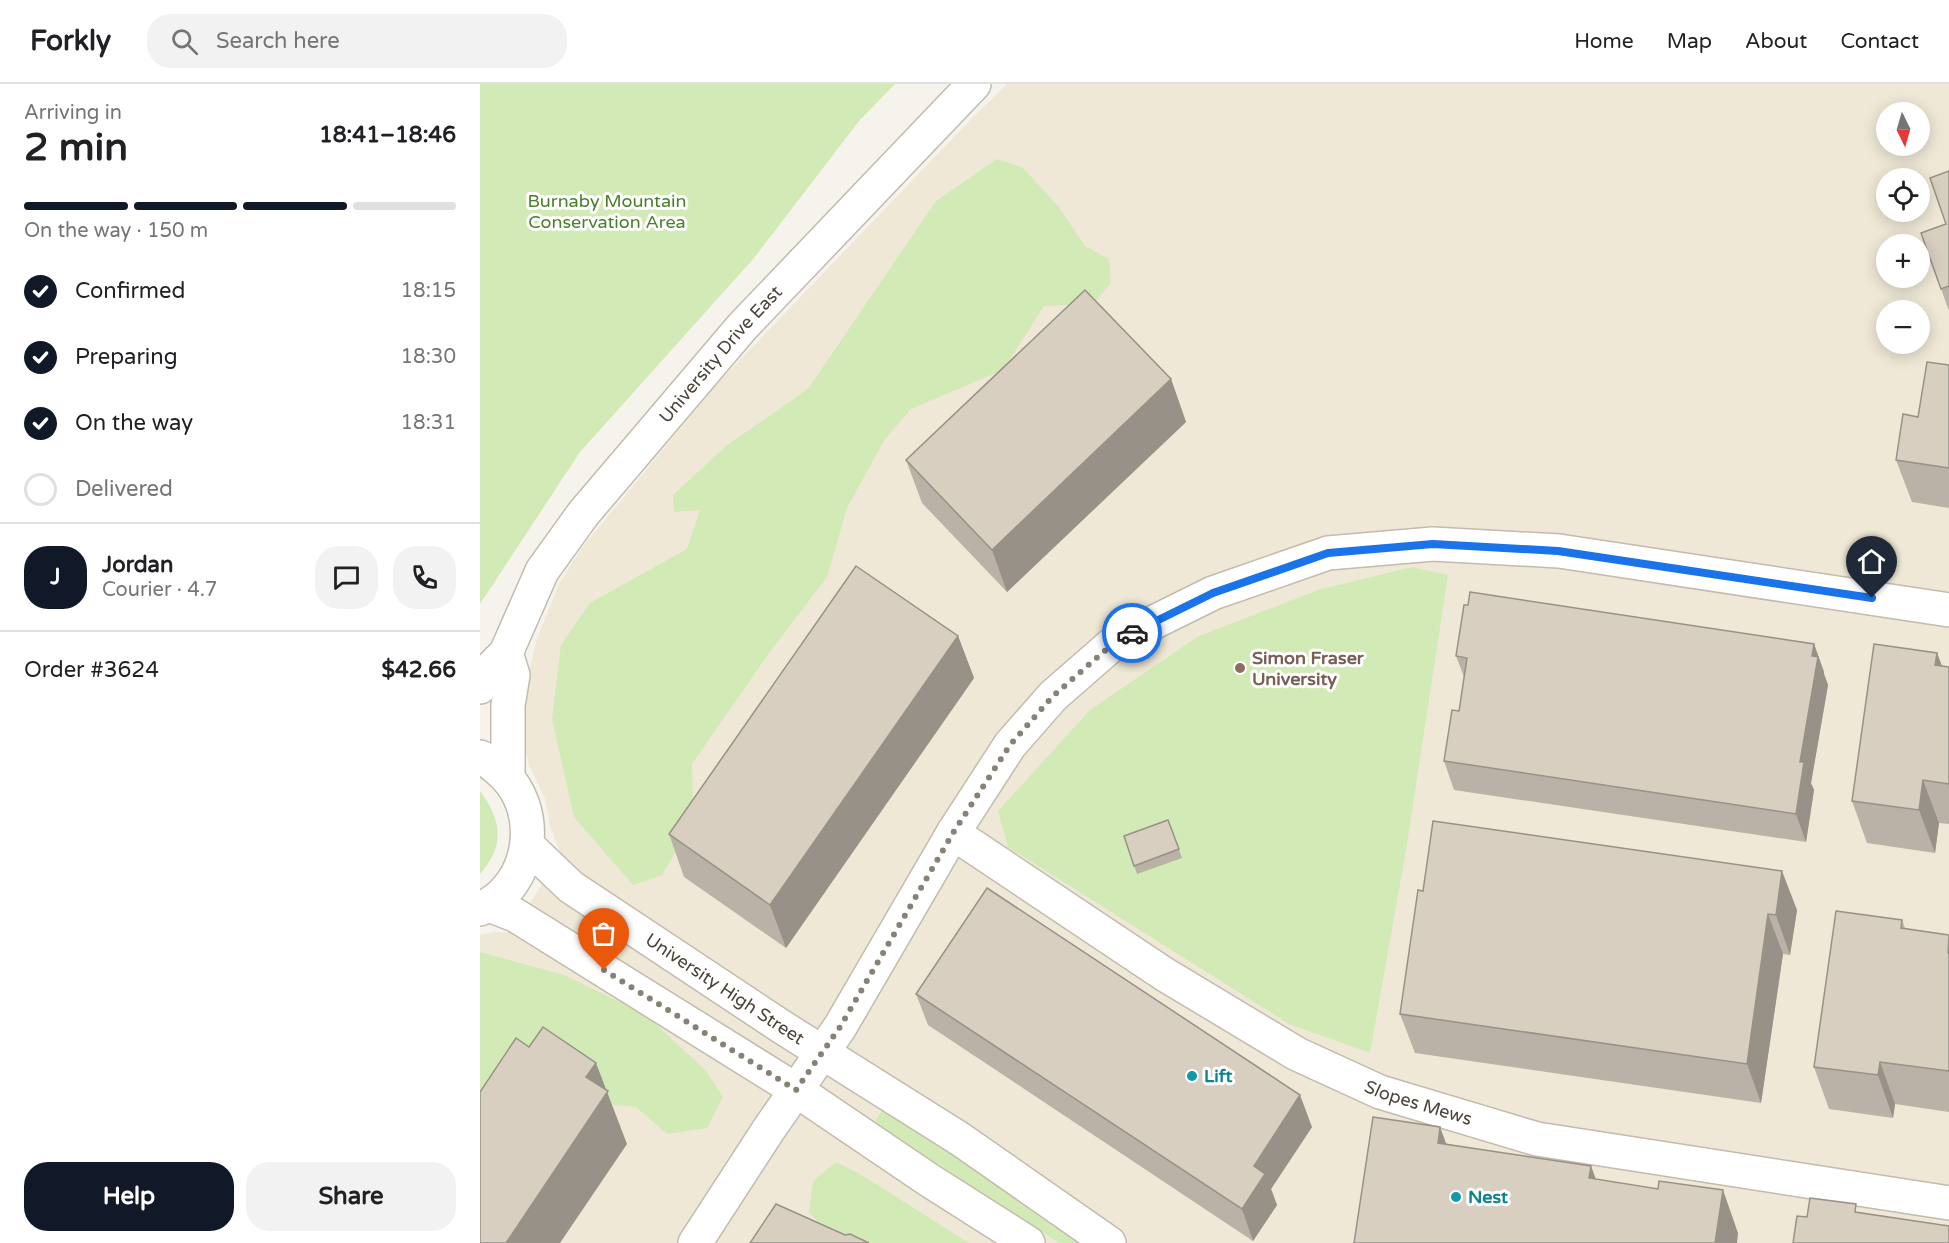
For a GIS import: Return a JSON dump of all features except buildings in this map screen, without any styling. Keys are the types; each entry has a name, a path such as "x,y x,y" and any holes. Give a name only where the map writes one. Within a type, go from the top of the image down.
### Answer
{"street":[{"name":"University Drive East","path":"480,687 487,672 506,653 542,572 583,514 742,327 974,84"},
{"path":"695,1243 840,1027 953,833 1010,745 1053,696 1116,641 1213,593 1328,553 1433,544 1558,551 1949,610"},
{"path":"506,653 513,675 508,705 508,777"},
{"path":"480,757 486,759 508,777 521,798 528,822 528,846 520,870 507,890 484,907"},
{"name":"Slopes Mews","path":"953,833 1174,980 1297,1054 1380,1092 1537,1139 1949,1203"},
{"name":"University High Street","path":"528,846 571,887 822,1053 960,1139 1109,1243"},
{"path":"484,907 515,915 796,1090 929,1180 1028,1243"}],"shaded area":[{"name":"Simon Fraser University","path":"1007,84 1949,84 1949,1243 480,1243 480,935 511,932 561,855 550,826 545,799 529,765 522,737 524,695 536,641 559,584 581,549 716,385"}],"green space":[{"name":"Burnaby Mountain Conservation Area","path":"480,84 895,84 859,121 754,258 580,452 480,604"},
{"path":"997,159 1022,167 1058,206 1085,246 1109,259 1111,283 1093,304 1044,306 1003,370 911,409 885,439 847,508 827,577 769,653 692,764 693,808 687,833 662,875 633,885 574,817 552,719 561,645 590,603 687,549 700,510 674,512 673,495 726,446 808,389 936,201"},
{"path":"1412,567 1448,575 1406,850 1370,1053 1289,1024 1008,847 998,811 1090,710 1197,637 1318,590"},
{"path":"480,791 493,812 498,833 494,853 480,874"},
{"path":"480,952 564,975 645,1014 706,1071 723,1097 707,1128 667,1134 636,1107 614,1105 584,1089 480,1147"},
{"path":"883,1109 1092,1243 1059,1243 877,1124 876,1120"},
{"path":"836,1162 860,1174 969,1243 837,1243 809,1212 813,1181"}],"way so far":[{"path":"604,970 796,1090 840,1027 953,833 1010,745 1053,696 1116,641 1132,633"}],"place":[{"name":"Simon Fraser University","path":"1240,668"},
{"name":"Lift","path":"1192,1076"},
{"name":"Nest","path":"1456,1197"}],"route":[{"path":"1132,633 1213,593 1328,553 1433,544 1558,551 1872,598"}]}
